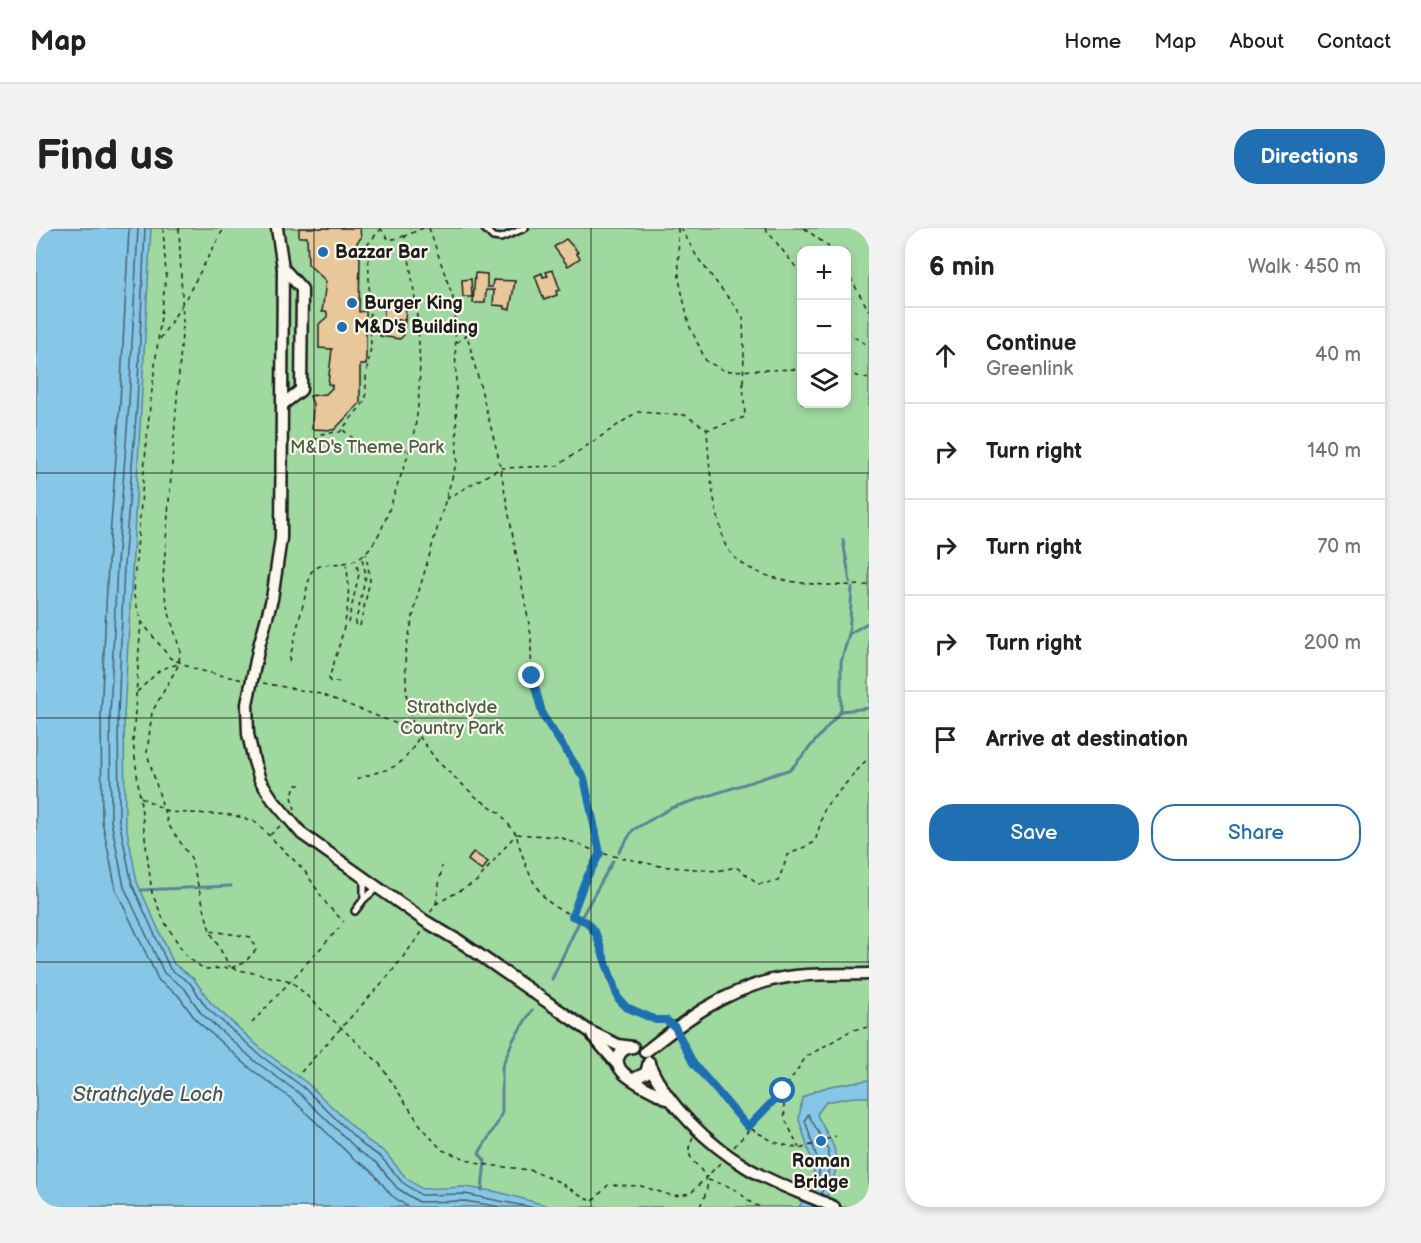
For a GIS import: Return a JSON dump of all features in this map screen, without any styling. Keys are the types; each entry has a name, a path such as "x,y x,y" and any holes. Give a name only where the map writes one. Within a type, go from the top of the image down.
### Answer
{"street":[{"path":"278,228 283,268 281,538 272,598 247,704 248,734 254,761 268,794 302,834 377,888 462,943 589,1031 618,1044 645,1052"},
{"path":"283,268 302,289 302,390 283,404"},
{"path":"288,819 462,943"},
{"path":"645,1052 675,1027 728,995 773,980 869,974"},
{"path":"589,1031 618,1065 624,1076 674,1104"},
{"path":"618,1065 619,1055 623,1050 632,1047"},
{"path":"645,1052 656,1078 674,1104 728,1154 747,1168 834,1207"},
{"path":"633,1079 643,1076 649,1064"}],"lane":[{"path":"484,228 493,237 501,238 525,228"},
{"path":"363,899 364,879"},
{"path":"355,911 363,899 377,888"}],"path":[{"path":"164,228 166,275 149,415 134,593 141,620 133,742 152,893 164,921 186,956 204,969 230,968 291,981 342,1026 379,1063 423,1129 442,1150 480,1164 530,1170 557,1181 592,1202 596,1207"},
{"path":"179,228 184,301 163,579 166,603 180,650 179,664 153,712 147,753 168,824 191,858 198,893 210,931 230,968"},
{"path":"159,341 224,228"},
{"path":"315,441 320,434 340,432 366,400 366,375 371,347 368,244 380,229 389,240 423,228"},
{"path":"429,228 453,298 457,461 418,594 405,653 404,678 407,705 416,732 437,761 476,797 500,813 516,834 522,856 534,884 554,906 587,922 596,934 618,998 626,1007 656,1020 666,1020 675,1027 693,1063 748,1127 774,1142 800,1149 836,1136"},
{"path":"678,228 679,279 689,325 705,361 725,371 797,369"},
{"path":"681,228 697,257 743,317 745,417 707,430"},
{"path":"765,228 797,270"},
{"path":"804,228 828,246"},
{"path":"289,661 311,572 316,567 326,564 346,564 366,552 385,524 416,422 418,350 416,297 405,236"},
{"path":"851,279 869,311"},
{"path":"455,343 467,335 500,468 531,635 535,696 550,730 569,753 584,778 600,853 584,883 572,916"},
{"path":"851,335 869,346"},
{"path":"851,374 869,379"},
{"path":"445,500 500,468 557,466 637,412 685,415 707,430"},
{"path":"342,429 361,446 363,451 408,450"},
{"path":"707,430 711,494 726,547 743,563 777,579 831,586 869,585"},
{"path":"360,626 370,580 366,552"},
{"path":"355,625 366,575 361,557"},
{"path":"348,623 358,574 356,560"},
{"path":"339,682 330,682 329,678 348,604 350,585 346,564"},
{"path":"141,620 170,658 179,664 321,694 416,732"},
{"path":"136,693 147,679 161,669 179,664"},
{"path":"357,779 394,768 408,758 419,736"},
{"path":"516,834 560,837 600,853 660,866 717,871 736,867 759,884 778,880 788,855 815,842 825,807 869,757"},
{"path":"270,835 288,819 296,808 292,796 295,785 303,785"},
{"path":"140,796 164,810 232,814 254,821 304,870 328,906 344,922"},
{"path":"429,914 436,904 477,881 516,834"},
{"path":"436,904 442,866"},
{"path":"301,1072 416,944 422,932 422,925"},
{"path":"252,1023 339,928"},
{"path":"210,931 251,937 256,950 244,963 230,968"},
{"path":"592,1202 608,1185 640,1186 673,1196 691,1193 707,1180 748,1127 783,1091 806,1058 852,1030 869,1027"},
{"path":"783,1091 785,1119 800,1149"},
{"path":"699,1129 688,1145 689,1155 707,1180 707,1191 700,1207"},
{"path":"707,1180 726,1185 739,1192 753,1206 762,1207"}],"green space":[{"name":"Strathclyde Country Park","path":"36,228 869,228 869,1207 36,1207"}],"water":[{"name":"Strathclyde Loch","path":"36,228 151,228 124,716 125,820 137,882 174,964 194,979 211,1003 265,1052 307,1083 368,1141 385,1152 406,1178 422,1189 465,1187 498,1192 552,1207 36,1207"},
{"path":"869,1080 869,1097 853,1097 826,1102 817,1114 834,1148 835,1171 822,1207 799,1207 812,1185 814,1169 799,1119 802,1098 826,1087"}],"building":[{"name":"M&D's Building","path":"299,228 360,228 361,238 357,242 357,256 360,257 359,312 366,311 366,365 360,365 360,403 334,430 312,429 313,404 310,396 326,394 332,388 332,385 328,384 332,349 319,348 319,324 327,317 327,312 322,312 326,281 308,264 307,237 299,237"},
{"path":"566,239 578,252 576,253 580,258 568,266 554,247"},
{"path":"553,270 560,290 556,291 557,295 544,300 535,276 542,273 543,277 548,276 546,272"},
{"path":"475,273 487,274 487,287 492,287 493,280 515,281 510,309 493,305 494,290 486,290 485,303 473,303"},
{"path":"471,279 472,297 463,297 462,280"},
{"path":"384,304 406,305 405,320 384,320"},
{"path":"380,320 405,320 404,335 400,339 380,336"},
{"path":"473,852 488,862 482,871 468,860"}],"waterway":[{"path":"843,540 850,582"},
{"path":"849,634 852,588"},
{"path":"841,711 841,662 849,634 869,622"},
{"path":"619,852 633,830 671,808 791,769 841,711 869,708"},
{"path":"582,916 613,861"},
{"path":"141,890 231,886"},
{"path":"552,979 579,922"},
{"path":"482,1190 485,1161 479,1153 502,1112 502,1067 513,1040 532,1010"}],"place":[{"name":"Bazzar Bar","path":"323,252"},
{"name":"Burger King","path":"352,303"},
{"name":"M&D's Building","path":"342,327"},
{"name":"Roman Bridge","path":"821,1141"}],"route":[{"path":"532,676 535,696 550,730 569,753 584,778 600,853 584,883 572,916 587,922 596,934 618,998 626,1007 656,1020 666,1020 675,1027 681,1034 693,1063 748,1127 783,1091"}],"park label":[{"name":"M&D's Theme Park","path":"367,447"}]}
